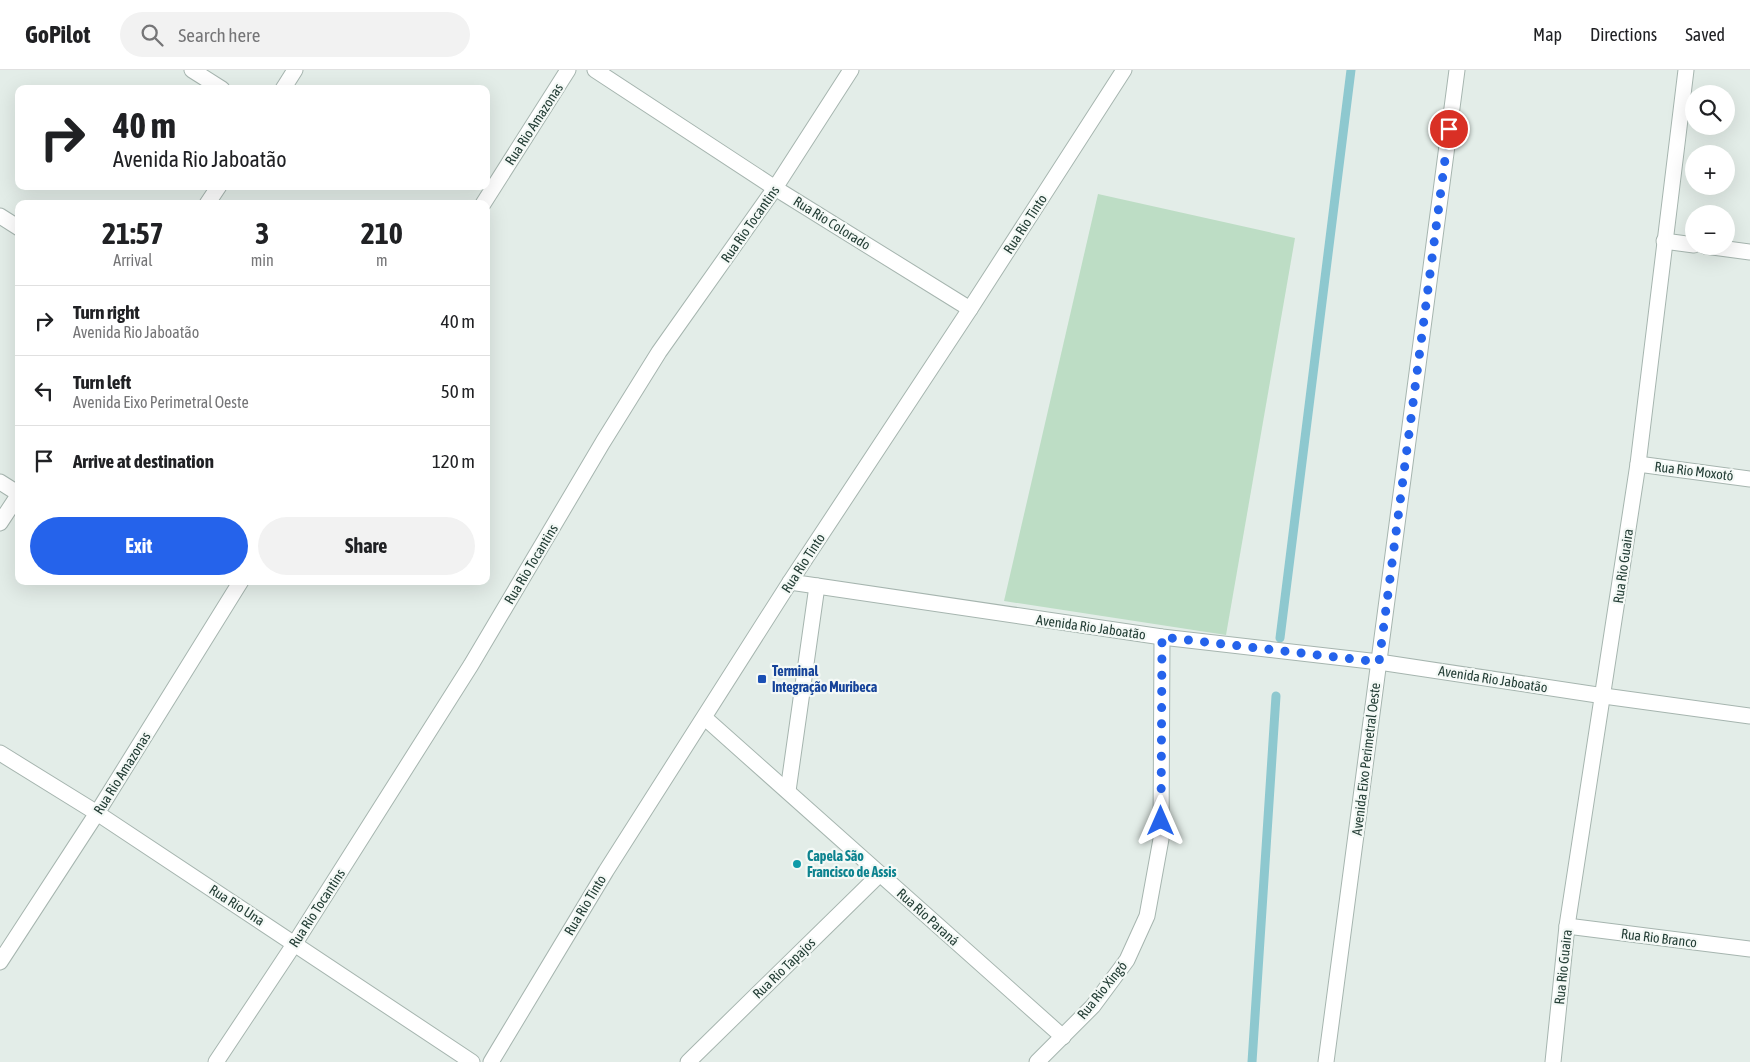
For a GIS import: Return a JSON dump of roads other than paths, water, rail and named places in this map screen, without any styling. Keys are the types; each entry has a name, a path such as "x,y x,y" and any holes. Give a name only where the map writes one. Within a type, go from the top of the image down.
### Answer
{"street":[{"path":"192,70 216,85"},
{"path":"286,85 295,70"},
{"name":"Rua Rio Amazonas","path":"486,200 568,70"},
{"name":"Rua Rio Colorado","path":"595,70 775,188 970,310"},
{"name":"Rua Rio Tocantins","path":"216,1062 295,943 471,665 603,442 659,352 775,188 851,70"},
{"name":"Rua Rio Tinto","path":"491,1062 606,871 790,582 970,310 1124,70"},
{"name":"Avenida Eixo Perimetral Oeste","path":"1326,1062 1457,70"},
{"name":"Rua Rio Guaira","path":"1554,1062 1568,926 1638,464 1686,70"},
{"path":"0,216 15,225"},
{"path":"1664,241 1685,244"},
{"path":"1735,250 1750,252"},
{"name":"Rua Rio Moxotó","path":"1638,464 1750,478"},
{"path":"0,482 15,491"},
{"path":"0,524 15,500"},
{"name":"Avenida Rio Jaboatão","path":"790,582 1162,637 1379,662 1750,716"},
{"name":"Rua Rio Amazonas","path":"0,962 97,813 239,585"},
{"name":"Rua Rio Tinto","path":"788,791 817,586"},
{"name":"Rua Rio Xingó","path":"1037,1062 1092,1006 1127,960 1148,916 1161,839 1162,637"},
{"name":"Rua Rio Paraná","path":"705,718 1062,1037"},
{"name":"Rua Rio Una","path":"0,753 97,813 472,1062"},
{"name":"Rua Rio Tapajos","path":"688,1062 880,874"},
{"name":"Rua Rio Branco","path":"1568,926 1750,949"}],"waterway":[{"path":"1280,638 1351,70"},
{"path":"1252,1062 1276,696"}],"place":[{"name":"Terminal Integração Muribeca","path":"762,679"},
{"name":"Capela São Francisco de Assis","path":"797,864"}]}
